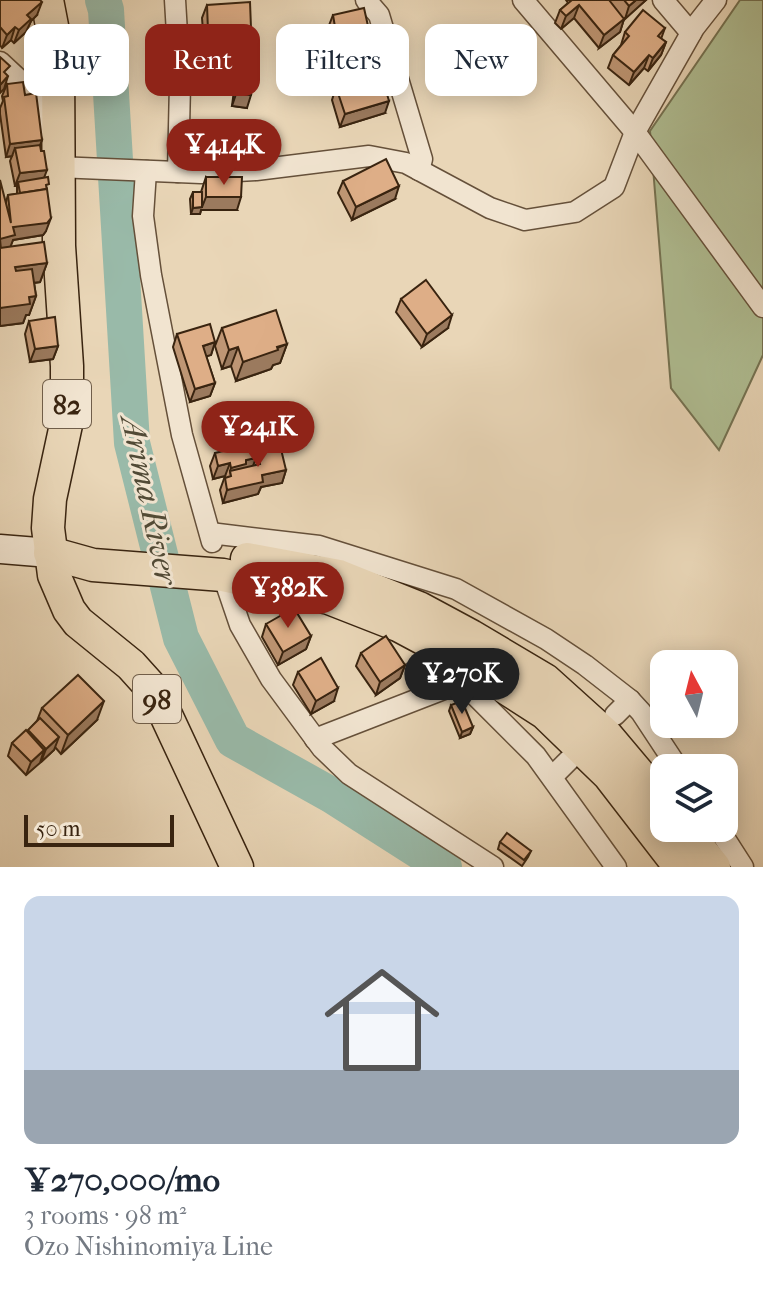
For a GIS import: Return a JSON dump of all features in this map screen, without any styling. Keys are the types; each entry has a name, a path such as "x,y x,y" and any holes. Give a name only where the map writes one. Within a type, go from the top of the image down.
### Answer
{"main road":[{"name":"82","path":"47,0 58,57 61,160 59,246 67,366 67,420 50,499 50,553"},
{"path":"50,553 93,565 121,556 213,555 339,576 419,608 469,661 545,713 609,775 680,867"},
{"name":"98","path":"50,553 54,575 69,610 149,685 237,867"},
{"path":"469,661 545,680 606,735 650,787"},
{"path":"694,842 714,867"}],"street":[{"path":"175,0 180,84 178,172"},
{"path":"366,0 379,15 422,159 419,170"},
{"path":"523,0 635,132 763,307"},
{"path":"663,0 691,33"},
{"path":"0,62 28,88 61,160 138,171 178,172 256,170 369,156 406,163 490,208 525,220 575,212 614,187 635,132 691,33 716,0"},
{"path":"138,171 151,275 182,435 213,555 240,625 271,679 315,739 349,774 493,867"},
{"path":"213,555 319,546 456,589 546,639 585,665 623,707 641,712 669,754"},
{"path":"0,549 50,553"},
{"path":"315,739 469,661 616,867"},
{"path":"552,777 569,760"},
{"path":"727,842 743,867"}],"green space":[{"path":"740,0 763,0 763,355 719,450 671,388 650,131"}],"building":[{"path":"0,0 42,2 27,15 31,19 19,30 15,27 7,35 0,27"},
{"path":"572,0 609,0 624,19 604,35 579,5 566,16 560,10"},
{"path":"250,2 251,24 208,24 207,5"},
{"path":"364,8 368,24 334,24 333,15"},
{"path":"643,10 665,28 658,36 666,42 653,58 649,55 634,72 613,55 629,36 625,32"},
{"path":"0,57 10,66 4,72 8,76 0,85"},
{"path":"23,82 24,96 36,96 42,140 10,144 4,97 8,96 7,84"},
{"path":"339,96 388,96 389,101 345,114"},
{"path":"40,145 47,170 20,173 15,148"},
{"path":"386,159 399,186 356,207 343,181"},
{"path":"48,177 47,189 20,193 18,182"},
{"path":"206,177 242,177 241,197 206,197"},
{"path":"0,180 11,223 8,195 47,189 51,218 47,223 13,227 15,235 0,239"},
{"path":"193,192 202,192 202,207 193,208"},
{"path":"44,242 47,263 15,267 16,271 32,269 36,296 29,297 30,304 0,308 0,248"},
{"path":"426,280 452,315 427,334 401,299"},
{"path":"276,310 287,344 243,362 238,347 229,350 222,328"},
{"path":"55,317 58,346 35,349 29,321"},
{"path":"210,324 215,342 203,346 215,383 195,389 177,334"},
{"path":"252,444 256,458 231,468 230,463 218,466 215,453"},
{"path":"280,445 286,470 262,475 263,482 227,490 225,478 231,476 230,471 260,464 257,451"},
{"path":"294,608 311,636 283,652 266,624"},
{"path":"386,636 405,665 380,682 361,653"},
{"path":"321,658 338,688 316,701 298,672"},
{"path":"78,675 104,701 68,735 42,708"},
{"path":"462,701 473,727 462,732 451,705"},
{"path":"40,718 59,737 46,749 28,730"},
{"path":"26,730 44,750 31,762 12,743"},
{"path":"507,833 531,851 524,860 500,842"}],"waterway":[{"name":"Arima River","path":"103,0 132,443 181,638 233,740 333,796 444,867"}]}
